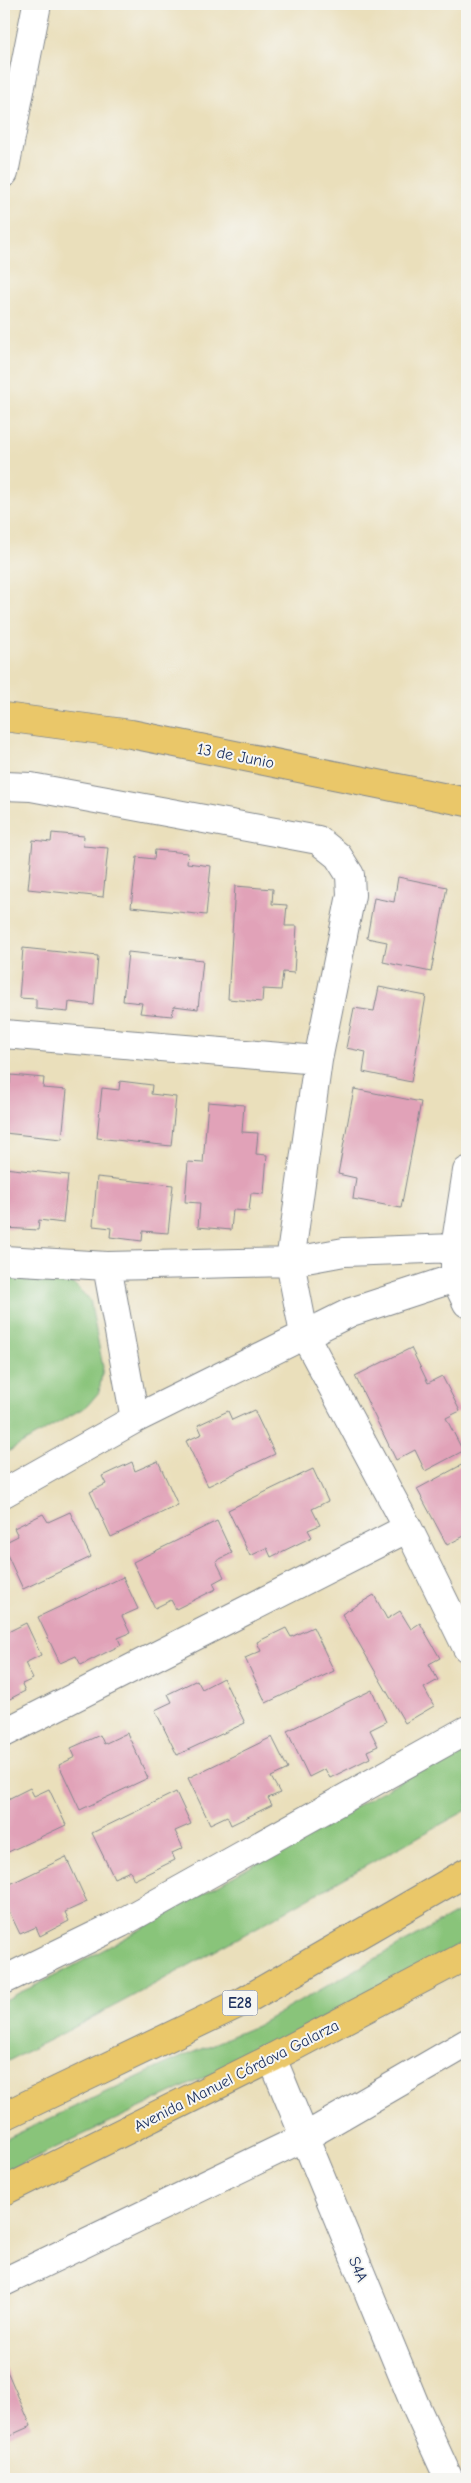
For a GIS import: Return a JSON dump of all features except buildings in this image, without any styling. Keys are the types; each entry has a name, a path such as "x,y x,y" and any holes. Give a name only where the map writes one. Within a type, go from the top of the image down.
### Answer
{"main road":[{"name":"13 de Junio","path":"4,717 132,734 467,802"},
{"name":"E28","path":"4,2116 244,2001 467,1872"},
{"name":"Avenida Manuel Córdova Galarza","path":"4,2191 272,2058 467,1955"}],"street":[{"path":"4,174 37,4"},
{"path":"4,786 31,787 318,840 338,856 350,875 351,895 318,1060 290,1262 304,1334 408,1528 467,1648"},
{"path":"4,1034 318,1060"},
{"path":"467,1171 461,1247 461,1278 467,1303"},
{"path":"4,1260 107,1266 290,1262 344,1252 461,1247"},
{"path":"107,1266 136,1419"},
{"path":"4,1493 136,1419 304,1334 351,1312 461,1278"},
{"path":"4,1733 408,1528"},
{"path":"4,1980 121,1924 467,1730"},
{"path":"4,2282 305,2137 467,2043"},
{"name":"S4A","path":"272,2058 415,2406 449,2479"}],"green space":[{"path":"4,1278 74,1284 90,1300 103,1367 99,1392 87,1406 4,1454"},
{"path":"467,1743 467,1810 179,1971 4,2063 4,2000 51,1978 127,1937"},
{"path":"467,1907 467,1941 265,2049 4,2172 4,2140 170,2062 256,2026"}]}
